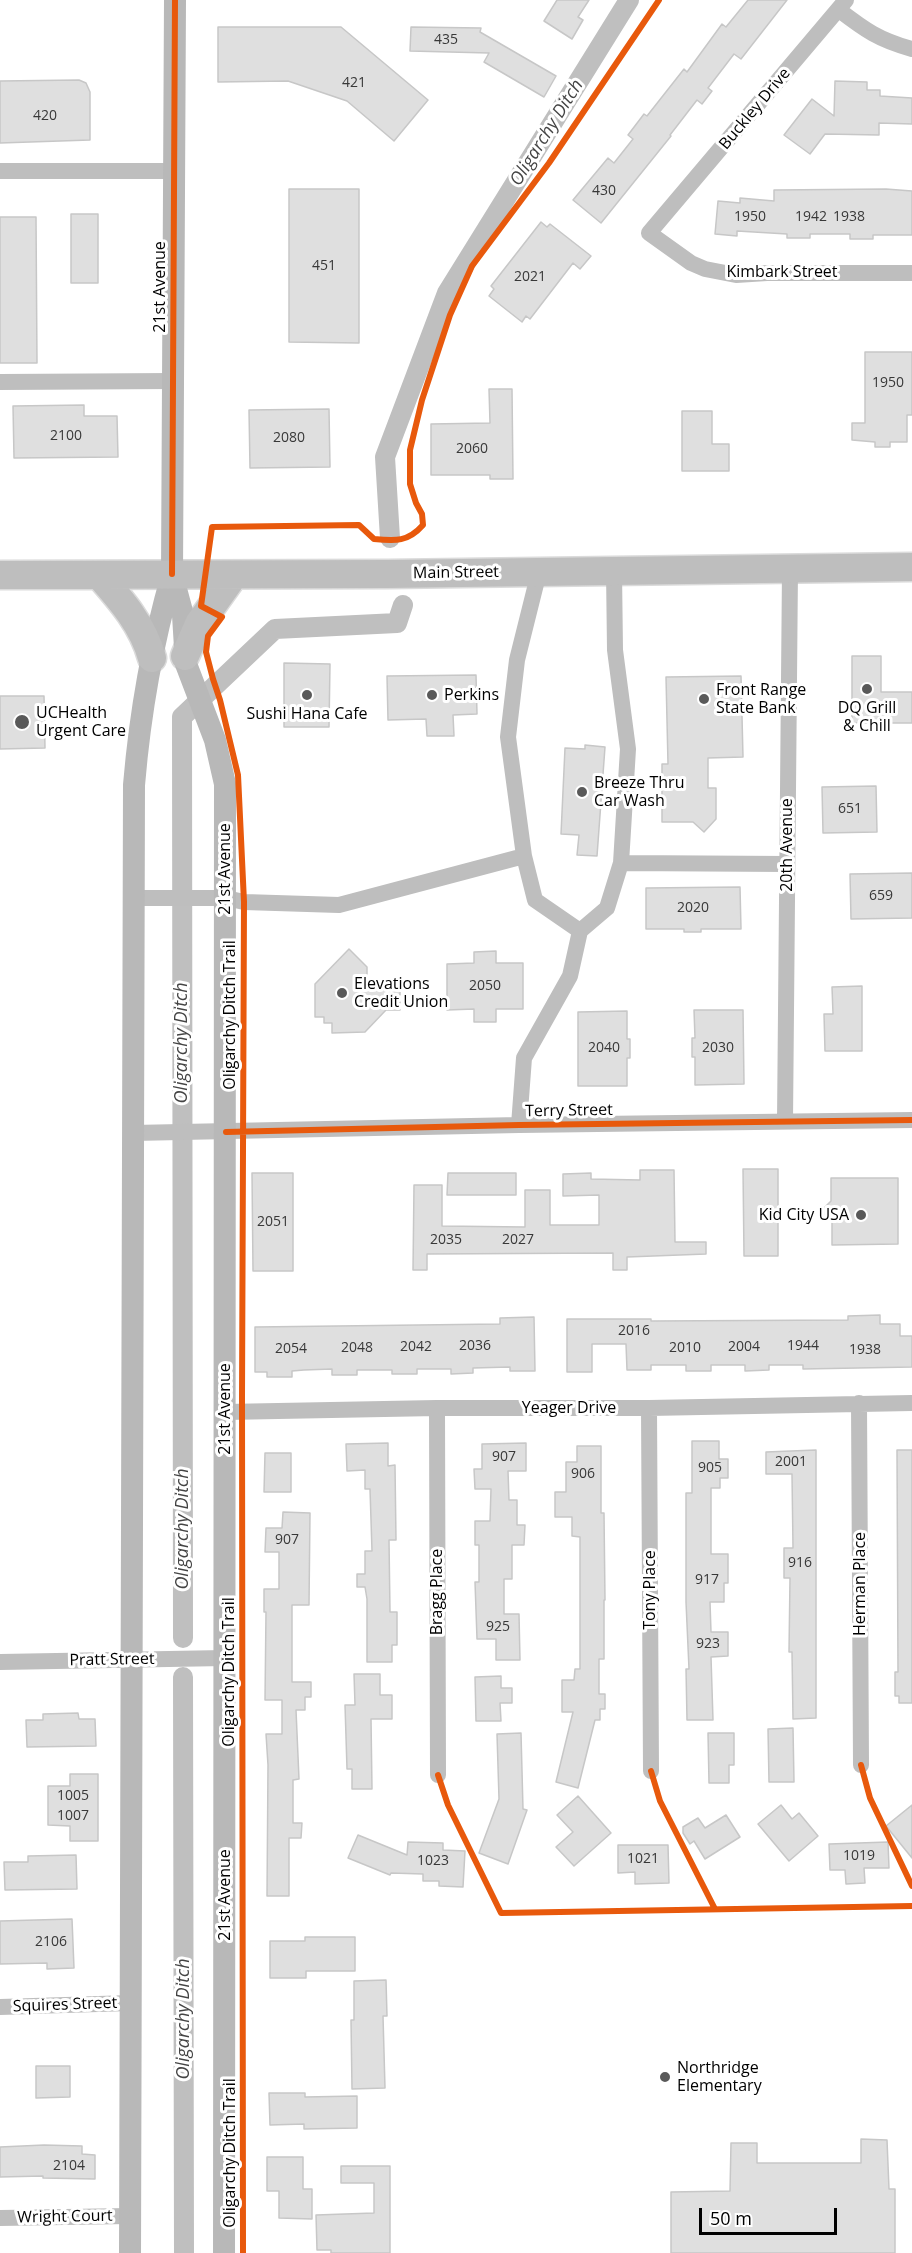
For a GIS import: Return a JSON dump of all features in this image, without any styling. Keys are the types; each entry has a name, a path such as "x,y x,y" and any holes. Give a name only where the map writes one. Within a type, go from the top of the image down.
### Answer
{"highway":[{"name":"Main Street","path":"0,575 234,575 912,567"},
{"path":"99,575 136,620 147,640 152,658"},
{"path":"185,656 199,624 234,575"}],"street":[{"name":"21st Avenue","path":"175,0 172,574 183,615 185,656 215,740 225,784 224,2253"},
{"path":"842,5 873,36 889,43 912,48"},
{"name":"Buckley Drive","path":"663,217 842,5"},
{"path":"0,171 174,171"},
{"name":"Kimbark Street","path":"663,217 649,233 691,263 705,269 736,275 912,273"},
{"path":"0,382 173,381"},
{"name":"20th Avenue","path":"785,1122 790,569"},
{"path":"519,1125 524,1058 570,976 580,930 607,908 621,863 628,749 615,650 614,571"},
{"path":"539,572 517,660 508,737 524,856 535,900 580,930"},
{"name":"21st Avenue","path":"130,2253 134,785 138,735 159,619 172,574"},
{"path":"133,898 226,898 244,902 339,905 524,856"},
{"path":"621,863 787,864"},
{"name":"Terry Street","path":"133,1133 912,1120"},
{"name":"Herman Place","path":"859,1403 861,1765"},
{"name":"Yeager Drive","path":"225,1412 912,1403"},
{"name":"Bragg Place","path":"437,1408 438,1775"},
{"name":"Tony Place","path":"649,1408 651,1771"},
{"name":"Pratt Street","path":"0,1662 225,1658"},
{"name":"Squires Street","path":"0,2007 131,2003"},
{"name":"Wright Court","path":"0,2218 130,2216"}],"building":[{"path":"557,0 589,0 578,17 583,20 572,39 544,21"},
{"path":"748,0 787,0 741,59 734,54 708,88 712,91 702,104 697,100 601,223 573,200 608,158 614,163 633,139 628,135 644,114 647,116 684,69 687,72 722,24 726,27"},
{"path":"218,27 341,27 428,100 394,141 347,101 288,81 218,82"},
{"path":"411,27 481,28 480,32 556,76 544,97 484,62 489,53 410,51"},
{"path":"79,80 86,83 90,92 90,140 0,143 0,81"},
{"path":"835,81 867,82 867,90 880,90 880,96 912,98 912,124 879,123 879,135 825,134 810,154 784,135 812,99 834,116"},
{"path":"289,189 359,189 359,343 289,342"},
{"path":"886,189 912,191 912,235 873,235 873,239 850,239 850,234 810,234 810,238 787,238 787,234 737,231 737,236 715,234 718,201 740,203 740,198 774,201 774,190"},
{"path":"71,214 98,214 98,283 71,283"},
{"path":"0,217 36,217 37,363 0,363"},
{"path":"541,222 547,227 550,224 591,256 580,269 573,263 530,319 526,316 522,322 489,296 494,289 491,286"},
{"path":"865,352 912,352 912,415 907,415 907,442 890,442 890,447 875,447 875,442 852,440 852,423 865,423"},
{"path":"489,389 512,389 513,479 490,479 490,475 431,475 431,424 490,423"},
{"path":"84,405 84,416 117,416 118,457 14,458 13,406"},
{"path":"329,409 330,467 250,468 249,410"},
{"path":"682,411 712,411 712,444 729,444 729,471 682,471"},
{"name":"DQ Grill & Chill","path":"852,656 881,656 881,692 912,692 912,723 852,723"},
{"name":"Sushi Hana Cafe","path":"284,663 330,664 329,727 284,727"},
{"name":"Perkins","path":"476,675 477,714 453,715 454,736 427,736 426,719 388,720 387,676"},
{"name":"Front Range State Bank","path":"741,676 743,757 708,758 708,788 716,788 716,819 704,832 693,822 662,822 662,764 668,764 666,677"},
{"name":"UCHealth Urgent Care","path":"0,696 44,696 45,748 0,749"},
{"name":"Breeze Thru Car Wash","path":"585,745 605,747 597,856 577,855 579,835 561,834 565,748 585,749"},
{"path":"876,786 877,832 823,833 822,787"},
{"path":"912,873 912,918 851,919 850,874"},
{"path":"740,887 741,929 701,929 701,932 684,932 684,929 646,929 646,888"},
{"name":"Elevations Credit Union","path":"349,949 367,967 367,982 400,982 400,1010 386,1010 365,1032 332,1033 332,1023 324,1023 324,1017 315,1017 315,984"},
{"path":"496,951 496,963 523,963 523,1009 496,1009 496,1022 474,1022 474,1009 447,1010 447,964 474,963 474,952"},
{"path":"862,986 862,1051 825,1051 824,1014 833,1014 832,987"},
{"path":"694,1010 743,1010 744,1084 695,1085 695,1057 692,1057 692,1038 695,1038"},
{"path":"627,1011 630,1058 627,1058 627,1086 578,1086 578,1012"},
{"path":"743,1169 778,1169 778,1256 744,1256"},
{"path":"640,1170 674,1170 675,1242 706,1242 706,1254 627,1257 627,1270 613,1270 613,1253 427,1254 427,1270 413,1270 414,1185 442,1185 442,1226 525,1227 525,1190 550,1190 550,1225 599,1225 599,1195 563,1196 563,1174 591,1173 591,1179 640,1180"},
{"path":"252,1173 293,1173 293,1271 253,1271"},
{"path":"448,1173 516,1173 516,1195 447,1195"},
{"name":"Kid City USA","path":"831,1178 898,1178 898,1244 832,1245 832,1222 821,1211 831,1201"},
{"path":"880,1315 880,1324 900,1324 900,1336 912,1336 912,1367 803,1369 803,1365 769,1365 769,1370 745,1371 745,1365 711,1365 711,1371 686,1371 686,1365 651,1365 651,1370 627,1370 626,1344 592,1344 592,1372 567,1372 567,1319 848,1320 848,1316"},
{"path":"534,1317 535,1371 510,1371 510,1367 473,1368 473,1373 451,1374 451,1369 417,1369 417,1374 392,1374 392,1370 357,1370 357,1375 332,1375 332,1369 292,1371 292,1377 267,1377 267,1372 255,1372 255,1327 500,1324 500,1318"},
{"path":"692,1441 719,1441 719,1459 728,1459 728,1478 720,1478 720,1488 711,1488 711,1554 728,1554 728,1583 724,1583 724,1602 710,1602 711,1632 728,1632 728,1656 711,1657 713,1720 687,1720 686,1669 689,1669 686,1602 686,1493 692,1493"},
{"path":"388,1443 388,1466 395,1465 396,1540 389,1540 390,1612 397,1612 397,1645 392,1645 392,1662 367,1662 367,1599 365,1587 357,1587 357,1574 365,1574 365,1551 372,1551 370,1489 365,1489 365,1470 347,1471 346,1444"},
{"path":"526,1443 526,1471 508,1471 509,1500 517,1500 517,1525 525,1525 524,1545 512,1545 512,1579 504,1579 504,1614 519,1614 520,1660 496,1660 496,1639 477,1639 475,1582 479,1582 479,1545 475,1545 475,1521 490,1521 491,1489 475,1489 474,1469 482,1469 482,1444"},
{"path":"577,1446 601,1446 605,1600 604,1659 599,1659 599,1694 605,1694 605,1709 600,1709 600,1720 595,1720 578,1788 556,1782 573,1712 562,1712 562,1680 574,1680 575,1669 580,1669 580,1537 572,1536 572,1517 555,1517 555,1492 566,1492 566,1462 577,1462"},
{"path":"816,1450 816,1718 793,1719 792,1652 789,1652 790,1578 784,1578 784,1548 793,1548 792,1474 766,1474 766,1452"},
{"path":"897,1450 912,1450 912,1703 899,1703 899,1696 895,1696 895,1672 898,1672"},
{"path":"265,1453 291,1453 291,1492 264,1492"},
{"path":"283,1512 310,1513 309,1605 292,1605 292,1682 311,1682 311,1697 305,1697 305,1710 296,1710 299,1779 293,1780 293,1823 302,1823 301,1838 289,1838 289,1896 267,1896 268,1765 266,1734 282,1734 282,1700 265,1700 264,1589 279,1589 279,1552 265,1552 266,1528 282,1528"},
{"path":"354,1674 380,1674 380,1695 392,1695 392,1719 371,1719 372,1789 352,1789 352,1769 347,1769 345,1705 355,1705"},
{"path":"501,1676 501,1688 512,1688 512,1703 500,1703 501,1721 476,1721 475,1677"},
{"path":"78,1713 79,1719 95,1719 96,1746 27,1747 26,1720 43,1720 43,1714"},
{"path":"793,1728 794,1782 769,1782 768,1729"},
{"path":"521,1733 523,1809 527,1810 508,1864 479,1853 499,1799 497,1734"},
{"path":"708,1733 734,1733 734,1765 729,1765 729,1783 709,1783"},
{"path":"70,1774 98,1774 98,1841 70,1841 70,1826 48,1825 48,1786 70,1786"},
{"path":"578,1796 611,1833 574,1866 556,1847 573,1832 557,1815"},
{"path":"781,1805 792,1819 799,1813 818,1836 789,1861 758,1824"},
{"path":"912,1805 912,1858 886,1826"},
{"path":"726,1815 740,1837 705,1859 694,1841 690,1844 683,1833 683,1827 698,1818 705,1828"},
{"path":"358,1835 407,1855 408,1842 443,1843 443,1850 465,1851 463,1887 439,1886 439,1881 423,1881 423,1874 391,1873 390,1875 348,1858"},
{"path":"888,1842 889,1868 864,1868 865,1883 846,1884 845,1870 830,1870 829,1844"},
{"path":"618,1845 668,1845 669,1883 635,1884 635,1872 618,1873"},
{"path":"76,1855 77,1889 5,1890 4,1862 28,1862 28,1856"},
{"path":"72,1919 74,1968 47,1969 47,1963 0,1964 0,1921"},
{"path":"305,1937 355,1937 355,1971 306,1971 306,1978 270,1978 270,1941 305,1941"},
{"path":"386,1980 387,2016 383,2016 385,2088 352,2089 351,2020 354,2020 354,1981"},
{"path":"36,2066 70,2066 70,2097 36,2098"},
{"path":"269,2093 305,2093 305,2097 357,2096 357,2128 304,2129 304,2124 270,2125"},
{"name":"Northridge Elementary","path":"861,2139 887,2140 889,2189 895,2189 895,2253 671,2253 671,2192 730,2191 731,2143 757,2143 757,2163 861,2163"},
{"path":"82,2146 82,2154 95,2155 95,2179 43,2178 43,2176 0,2177 0,2147"},
{"path":"267,2157 303,2157 303,2189 312,2189 312,2219 279,2218 279,2191 267,2191"},
{"path":"341,2166 390,2166 390,2253 331,2253 331,2250 317,2250 316,2215 374,2213 374,2183 341,2183"}],"waterway":[{"name":"Oligarchy Ditch","path":"390,538 385,457 447,293 629,0"},
{"name":"Oligarchy Ditch","path":"183,1638 182,717 275,629 397,623 403,605"},
{"name":"Oligarchy Ditch","path":"183,1677 184,2253"}],"cycle path":[{"path":"172,574 175,0"},
{"name":"Oligarchy Ditch Trail","path":"243,2253 244,902 238,775 206,652 208,636 222,617 201,606 212,527 359,525 374,539 389,540 412,535 423,525 422,514 410,484 410,450 422,400 450,315 472,266 549,163 659,0"},
{"path":"226,1132 519,1125 912,1120"},
{"path":"861,1765 870,1798 912,1886"},
{"path":"651,1771 660,1801 715,1909"},
{"path":"438,1775 448,1805 501,1913 912,1906"}],"place":[{"name":"DQ Grill & Chill","path":"867,689"},
{"name":"Sushi Hana Cafe","path":"307,695"},
{"name":"Perkins","path":"432,695"},
{"name":"Front Range State Bank","path":"704,699"},
{"name":"UCHealth Urgent Care","path":"22,722"},
{"name":"Breeze Thru Car Wash","path":"582,792"},
{"name":"Elevations Credit Union","path":"342,993"},
{"name":"Kid City USA","path":"861,1215"},
{"name":"Northridge Elementary","path":"665,2077"}]}
